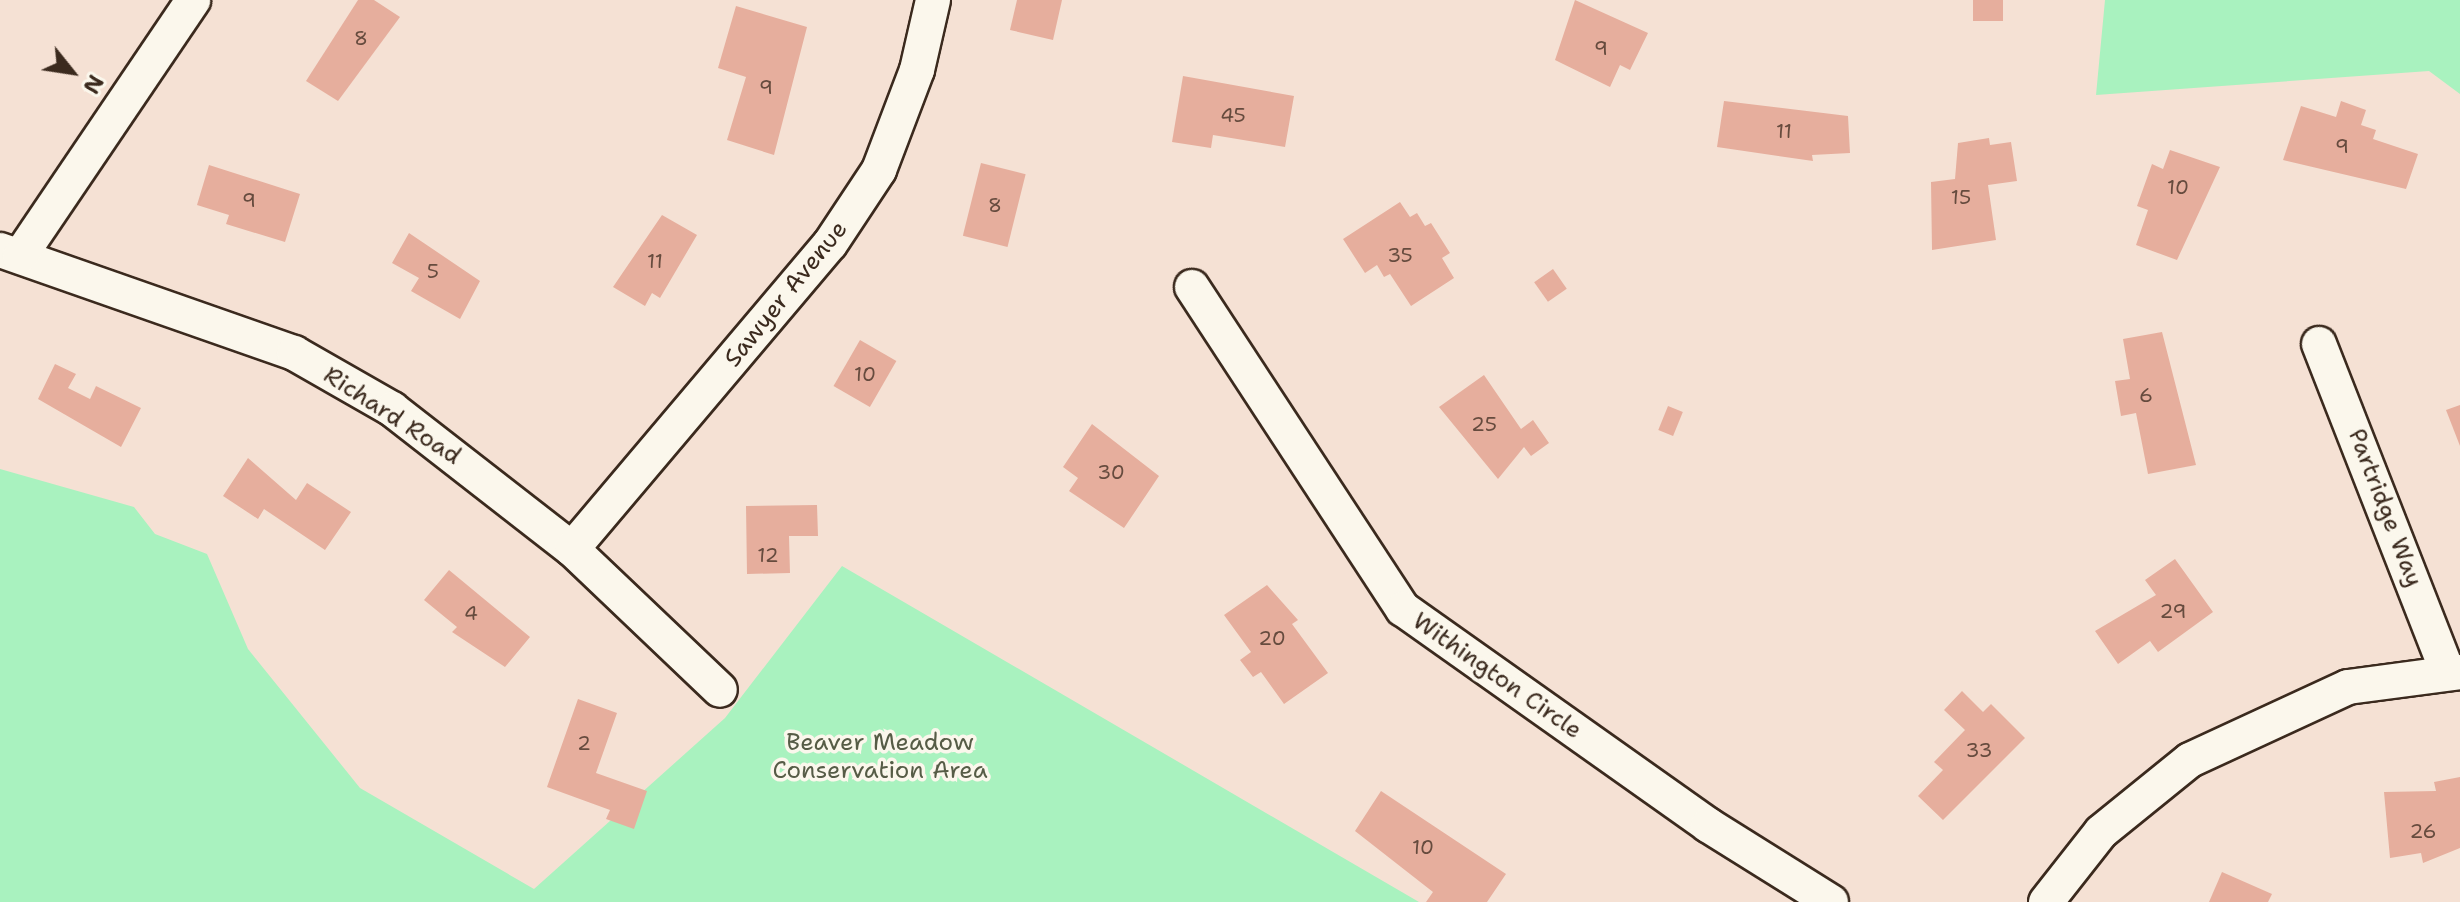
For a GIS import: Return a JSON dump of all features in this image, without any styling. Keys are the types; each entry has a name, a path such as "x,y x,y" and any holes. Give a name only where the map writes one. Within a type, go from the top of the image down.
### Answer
{"street":[{"path":"10,253 193,0"},
{"name":"Sawyer Avenue","path":"572,549 830,244 879,170 917,70 933,0"},
{"name":"Richard Road","path":"10,253 294,353 392,409 572,549 720,690"},
{"name":"Withington Circle","path":"1192,287 1403,609 1708,825 1831,902"},
{"name":"Partridge Way","path":"2319,344 2454,672"},
{"path":"2046,902 2101,832 2190,760 2348,687 2454,672"}],"green space":[{"path":"2105,0 2460,0 2460,94 2429,71 2096,95"},
{"name":"Beaver Meadow Conservation Area","path":"0,469 134,507 155,534 207,554 248,649 360,788 534,889 725,718 842,566 1419,902 0,902"}],"building":[{"path":"358,0 374,0 400,17 338,101 306,81"},
{"path":"1017,0 1062,0 1053,40 1010,30"},
{"path":"1575,0 1648,33 1630,70 1620,65 1610,87 1555,60"},
{"path":"1973,0 2003,0 2003,21 1973,21"},
{"path":"736,6 807,27 774,155 727,140 746,77 718,68"},
{"path":"1183,76 1294,96 1285,147 1213,135 1211,148 1172,142"},
{"path":"1724,101 1848,116 1850,153 1812,155 1813,161 1717,147"},
{"path":"2341,101 2366,110 2361,125 2376,130 2373,139 2418,154 2406,189 2283,160 2301,106 2336,117"},
{"path":"1989,138 1990,145 2011,142 2017,181 1988,185 1996,240 1932,250 1931,182 1955,179 1958,143"},
{"path":"2170,150 2220,167 2177,260 2136,245 2148,210 2137,206 2152,164 2163,169"},
{"path":"981,163 1026,174 1007,247 963,236"},
{"path":"209,165 300,194 285,242 226,224 229,215 197,205"},
{"path":"1400,202 1410,217 1417,213 1425,226 1431,223 1450,253 1442,258 1454,278 1411,306 1390,274 1384,277 1377,265 1365,273 1343,239"},
{"path":"662,215 697,235 660,298 652,293 645,306 613,287"},
{"path":"409,233 480,281 460,319 411,291 419,278 392,263"},
{"path":"1553,269 1567,289 1548,302 1534,282"},
{"path":"2162,332 2196,465 2148,474 2136,413 2121,416 2115,381 2130,379 2123,339"},
{"path":"860,340 896,361 870,407 834,386"},
{"path":"55,364 76,374 68,388 90,399 96,386 141,408 121,447 38,399"},
{"path":"1484,375 1521,429 1533,420 1549,443 1531,456 1524,447 1498,479 1439,407"},
{"path":"2460,405 2460,446 2446,410"},
{"path":"1668,406 1683,412 1673,436 1658,430"},
{"path":"1092,424 1159,476 1124,528 1069,491 1078,478 1063,467"},
{"path":"248,458 296,500 307,483 351,512 325,550 264,509 258,519 223,496"},
{"path":"817,505 818,536 789,536 790,573 747,574 746,506"},
{"path":"2175,559 2213,612 2158,652 2150,641 2118,664 2095,631 2156,595 2145,580"},
{"path":"449,570 530,637 505,667 452,632 457,627 424,600"},
{"path":"1267,585 1298,620 1292,624 1328,673 1284,704 1261,672 1253,677 1240,660 1251,652 1224,615"},
{"path":"1962,691 1983,712 1991,704 2025,738 1943,820 1918,796 1943,770 1934,762 1965,730 1944,710"},
{"path":"578,699 617,713 596,773 647,791 634,829 606,819 610,810 547,787"},
{"path":"2460,777 2460,848 2423,863 2421,853 2390,858 2384,792 2436,791 2434,782"},
{"path":"1381,791 1506,874 1487,902 1426,902 1433,892 1355,831"},
{"path":"2222,872 2272,894 2268,902 2209,902"}]}
